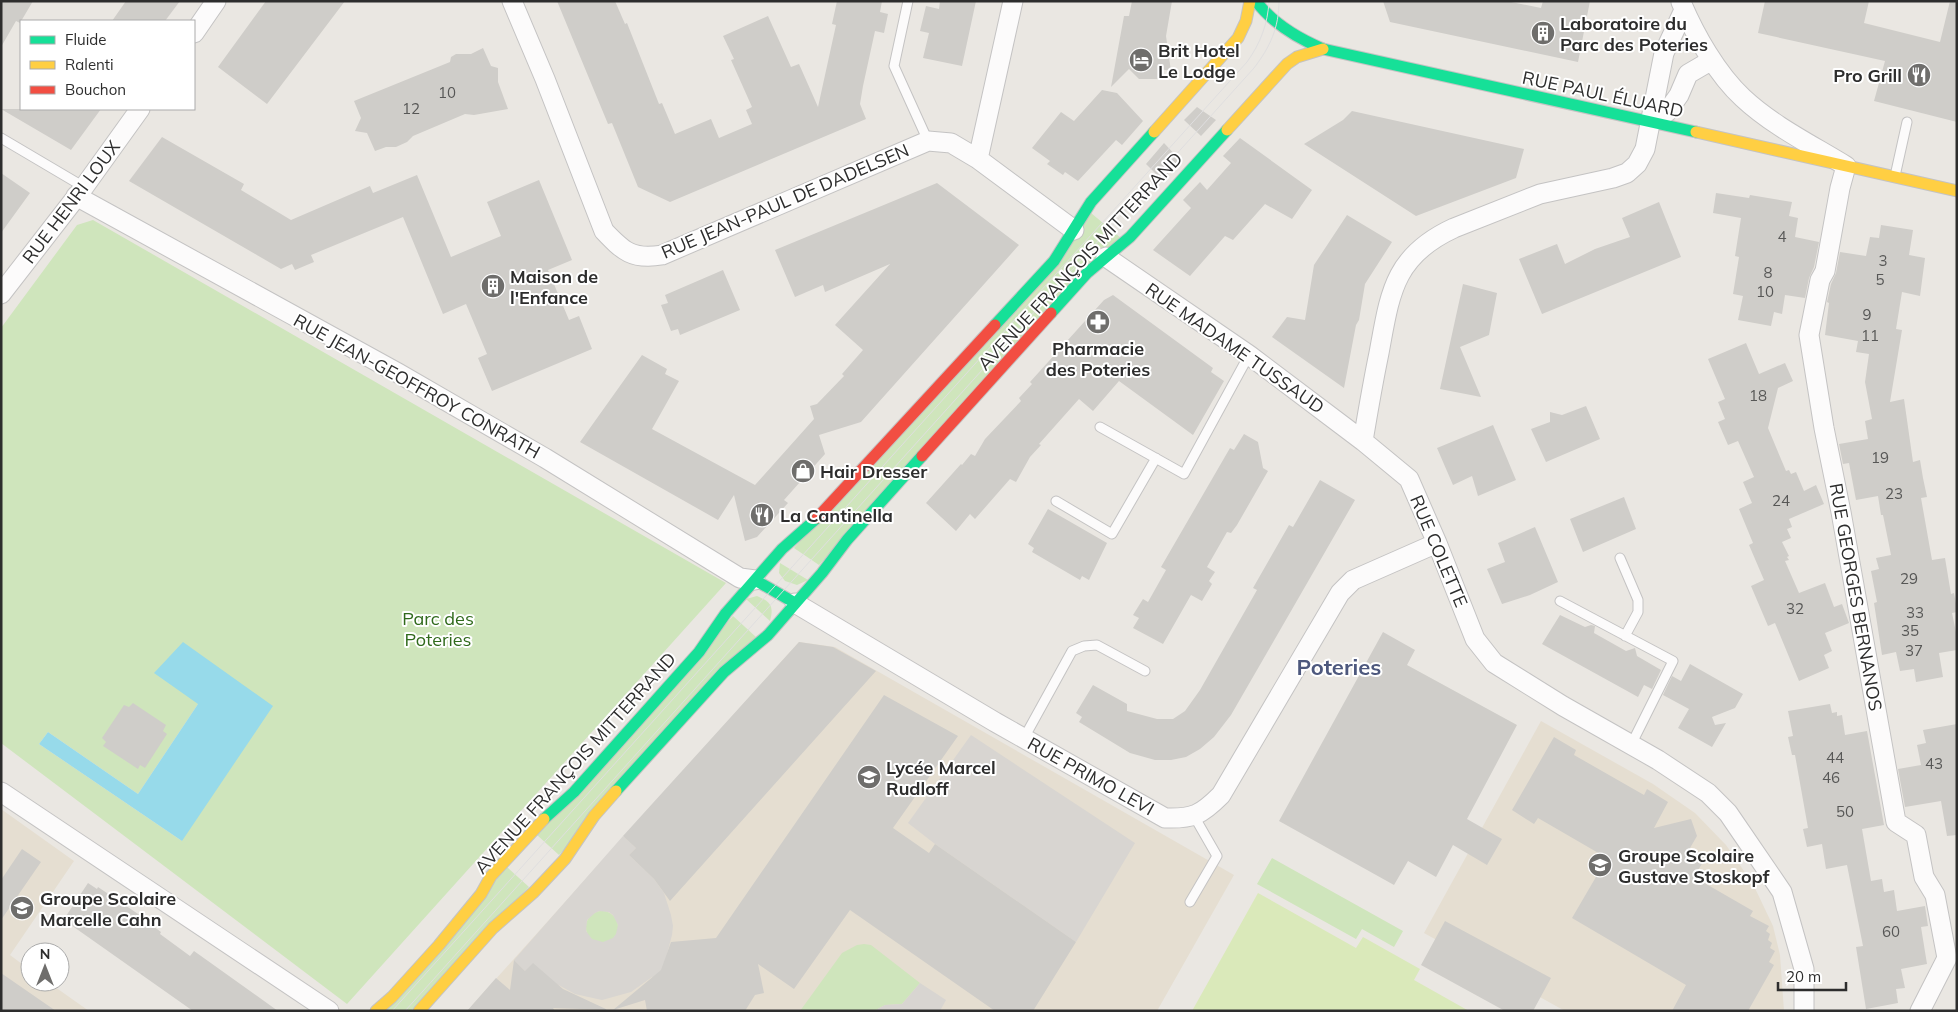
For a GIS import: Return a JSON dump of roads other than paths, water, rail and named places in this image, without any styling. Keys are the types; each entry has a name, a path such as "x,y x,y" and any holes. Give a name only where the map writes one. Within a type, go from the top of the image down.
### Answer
{"street":[{"path":"195,32 216,1"},
{"name":"RUE JEAN-PAUL DE DADELSEN","path":"512,1 545,78 604,231 620,248 635,256 649,257 662,255 928,141 951,143 978,159 1074,230"},
{"path":"978,159 1013,1"},
{"name":"AVENUE FRANÇOIS MITTERRAND","path":"376,1011 392,997 439,945 481,894 491,876 523,840 544,818 574,792 699,652 726,613 782,549 817,518 1054,261 1091,202 1238,38 1248,17 1250,1"},
{"name":"RUE PAUL ÉLUARD","path":"1256,1 1292,34 1323,49 1957,191"},
{"path":"1682,5 1712,60 1727,82 1744,100 1774,122 1846,166"},
{"path":"1363,440 1391,291 1407,264 1420,249 1447,231 1540,194 1613,178 1627,173 1637,164 1645,149 1664,53 1682,5"},
{"name":"AVENUE FRANÇOIS MITTERRAND","path":"419,1011 493,928 534,892 565,859 594,816 724,672 756,646 822,574 860,525 1087,273 1130,238 1282,69 1297,57 1323,49"},
{"path":"1651,122 1667,112 1679,95 1688,74 1712,60"},
{"name":"RUE HENRI LOUX","path":"1,294 80,192 139,110"},
{"name":"RUE GEORGES BERNANOS","path":"1846,166 1840,188 1825,271 1820,280 1809,335 1824,428 1841,512 1896,822 1916,835 1924,877 1935,895 1947,958 1920,1011"},
{"name":"RUE JEAN-GEOFFROY CONRATH","path":"80,192 545,458 740,578 756,580"},
{"name":"RUE MADAME TUSSAUD","path":"1106,257 1249,355 1363,440"},
{"name":"RUE COLETTE","path":"1363,440 1409,479 1476,639 1494,663 1631,745 1708,794 1728,813 1782,892 1804,969 1804,1011"},
{"path":"1194,816 1205,810 1221,795 1340,593 1353,580 1437,543"},
{"path":"756,580 795,603"},
{"name":"RUE PRIMO LEVI","path":"795,603 1024,738 1165,818 1184,819 1194,816"},
{"path":"1,792 329,1011"}],"lane":[{"path":"908,1 894,66 928,141"},
{"path":"1895,176 1907,122"},
{"path":"1,138 80,192"},
{"path":"1100,427 1184,474 1249,355"},
{"path":"1056,501 1112,534 1156,458"},
{"path":"1620,558 1638,600 1638,612 1625,636"},
{"path":"1560,601 1673,661 1631,745"},
{"path":"1024,738 1072,651 1084,646 1097,645 1145,671"},
{"path":"1190,902 1217,856 1194,816"}],"water":[{"path":"183,642 273,706 182,841 39,744 48,732 138,794 198,704 154,673"}],"tram line":[{"path":"392,1011 1247,62 1256,48 1262,33 1267,18 1269,1"},
{"path":"405,1011 1254,68 1265,52 1275,29 1279,1"}],"place":[{"name":"Laboratoire du Parc des Poteries","path":"1543,33"},
{"name":"Brit Hotel Le Lodge","path":"1141,60"},
{"name":"Pro Grill","path":"1919,75"},
{"name":"Maison de l'Enfance","path":"493,286"},
{"name":"Pharmacie des Poteries","path":"1098,322"},
{"name":"Hair Dresser","path":"803,471"},
{"name":"La Cantinella","path":"762,515"},
{"name":"Lycée Marcel Rudloff","path":"869,777"},
{"name":"Groupe Scolaire Gustave Stoskopf","path":"1600,865"},
{"name":"Groupe Scolaire Marcelle Cahn","path":"22,908"}],"district":[{"name":"Poteries","path":"1339,667"}],"park label":[{"name":"Parc des Poteries","path":"438,628"}]}
